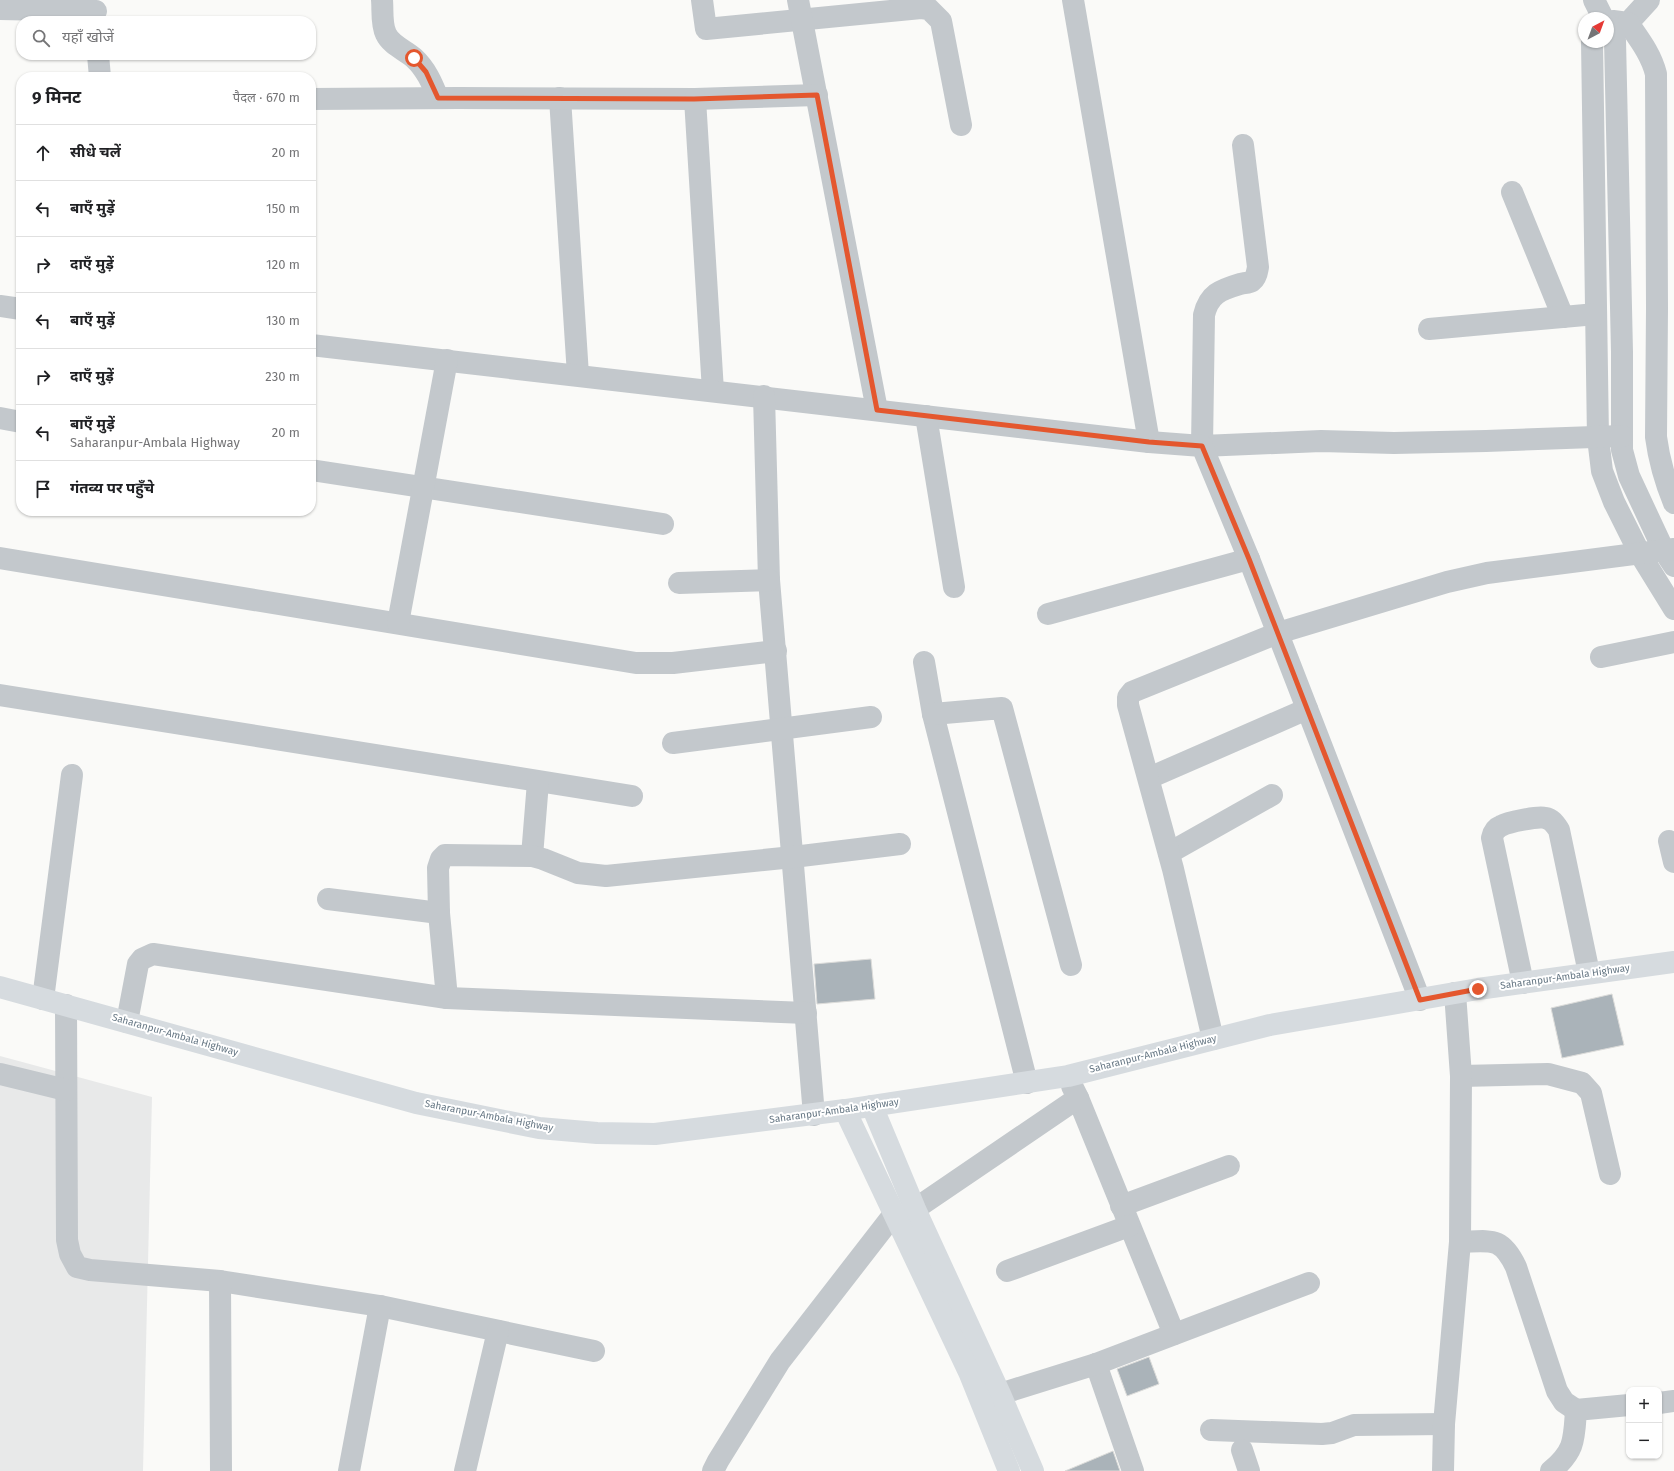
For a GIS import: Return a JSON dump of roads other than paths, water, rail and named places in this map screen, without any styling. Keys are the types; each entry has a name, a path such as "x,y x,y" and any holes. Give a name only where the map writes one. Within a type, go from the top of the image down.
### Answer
{"main road":[{"name":"Saharanpur-Ambala Highway","path":"0,987 416,1102 539,1128 597,1133 655,1134 845,1110 1027,1083 1068,1076 1270,1025 1455,993 1589,973 1673,966"},
{"path":"872,1106 905,1212 1009,1471"},
{"path":"845,1110 905,1212 1000,1394 1033,1471"}],"street":[{"path":"382,0 383,28 385,33 389,39 414,58 423,68 438,98"},
{"path":"702,0 706,29 800,10 921,8 929,10 936,14 941,21 961,125"},
{"path":"1073,0 1149,442"},
{"path":"1594,0 1600,12"},
{"path":"1615,23 1649,0"},
{"path":"0,10 96,11"},
{"path":"800,10 877,410"},
{"path":"1615,23 1646,48 1656,74 1656,437 1659,456 1672,490"},
{"path":"1213,1039 1169,854 1128,705 1128,697 1132,692 1278,634 1447,582 1487,573 1640,554 1671,555 1629,476 1622,450 1622,352 1615,23"},
{"path":"1592,48 1598,438 1602,471 1614,502 1640,554 1674,609"},
{"path":"98,60 100,72"},
{"path":"316,99 694,99 817,95"},
{"path":"560,98 578,375"},
{"path":"694,99 713,391"},
{"path":"1657,149 1674,127"},
{"path":"1243,145 1258,267 1257,275 1252,281 1221,290 1212,297 1206,306 1204,315 1202,446 1249,559 1420,1000"},
{"path":"1512,192 1563,317"},
{"path":"0,306 16,308"},
{"path":"1429,329 1596,314"},
{"path":"316,346 764,396 1149,442 1202,446 1321,441 1394,443 1598,438 1622,436"},
{"path":"398,623 447,360"},
{"path":"764,396 769,580 794,857 814,1114"},
{"path":"926,416 954,587"},
{"path":"0,418 16,421"},
{"path":"316,471 663,524"},
{"path":"0,558 636,663 673,663 776,651"},
{"path":"1048,614 1249,559"},
{"path":"679,584 769,580"},
{"path":"1601,657 1674,642"},
{"path":"924,662 933,714 1027,1083"},
{"path":"0,695 632,796"},
{"path":"933,714 1002,708 1071,965"},
{"path":"1149,778 1307,708"},
{"path":"673,743 871,717"},
{"path":"43,999 72,775"},
{"path":"532,856 538,782"},
{"path":"1169,854 1272,795"},
{"path":"1524,983 1492,838 1494,832 1500,826 1535,818 1545,818 1554,822 1559,830 1589,973"},
{"path":"1670,841 1674,862"},
{"path":"447,998 439,913 438,868 441,859 446,855 532,856 578,873 606,876 794,857 900,844"},
{"path":"328,899 439,913"},
{"path":"127,1022 138,964 147,956 153,954 447,998 806,1013"},
{"path":"1443,1471 1444,1424 1460,1242 1461,1076 1455,993"},
{"path":"66,1005 67,1240 70,1254 77,1266 90,1270 220,1281 380,1306 594,1351"},
{"path":"0,1074 66,1090"},
{"path":"1461,1076 1548,1074 1582,1083 1591,1093 1610,1174"},
{"path":"1068,1076 1174,1334"},
{"path":"713,1471 780,1361 905,1212 1078,1098"},
{"path":"1121,1206 1229,1166"},
{"path":"1007,1271 1130,1226"},
{"path":"1460,1242 1488,1241 1499,1244 1509,1252 1516,1267 1557,1391 1564,1402 1576,1410 1626,1405"},
{"path":"220,1281 221,1471"},
{"path":"1000,1394 1096,1364 1309,1283"},
{"path":"349,1471 380,1306"},
{"path":"465,1471 498,1331"},
{"path":"1096,1364 1133,1471"},
{"path":"1662,1403 1674,1401"},
{"path":"1551,1471 1563,1460 1572,1448 1575,1434 1576,1410"},
{"path":"1211,1430 1322,1434 1332,1433 1354,1425 1444,1424"},
{"path":"1242,1450 1249,1471"}]}
